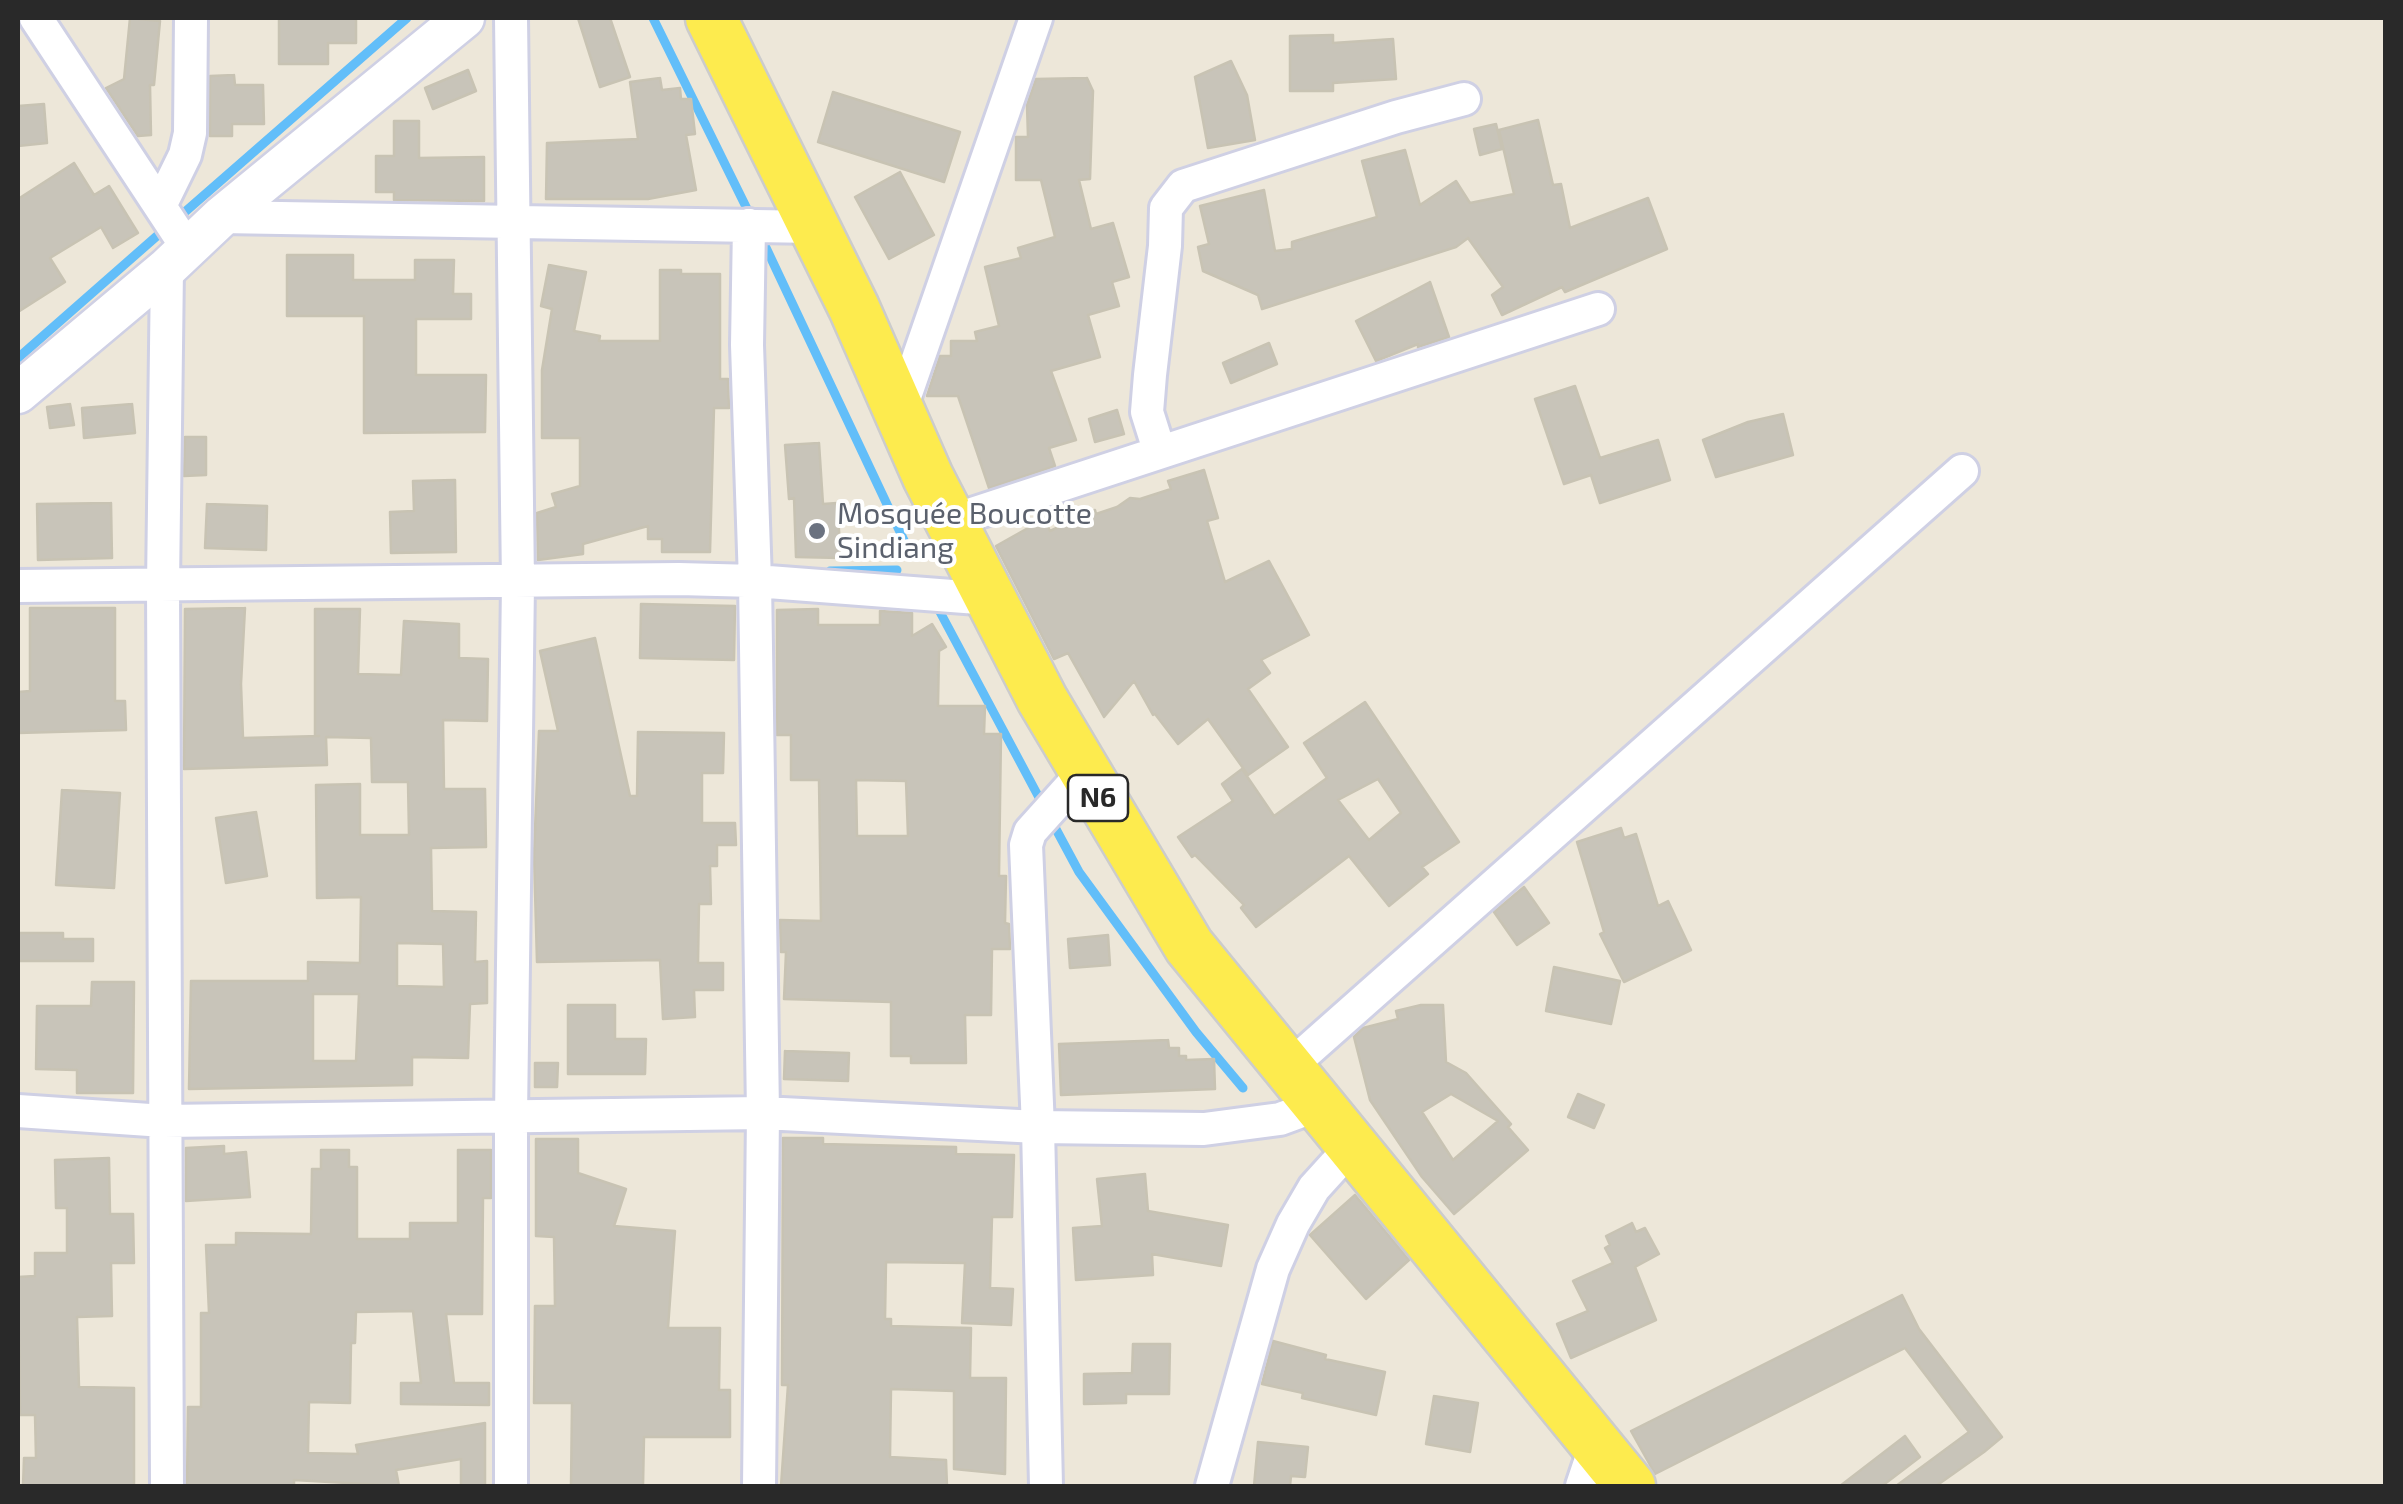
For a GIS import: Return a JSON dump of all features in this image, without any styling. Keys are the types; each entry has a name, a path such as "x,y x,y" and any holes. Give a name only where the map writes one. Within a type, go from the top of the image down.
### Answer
{"main road":[{"name":"N6","path":"711,18 815,227 928,477 991,600 1083,773 1189,946 1353,1145 1589,1465 1630,1486"}],"street":[{"path":"36,18 161,204 178,259 163,586 167,1486"},
{"path":"161,204 185,155 190,133 191,18"},
{"path":"18,394 178,259 221,216 464,18"},
{"path":"511,1486 518,582 512,18"},
{"path":"900,408 1036,18"},
{"path":"1159,450 1148,412 1150,375 1166,208 1183,186 1464,99"},
{"path":"221,216 815,227"},
{"path":"749,225 746,279 763,1113 759,1486"},
{"path":"951,521 1598,309"},
{"path":"18,1111 164,1121 763,1113 1038,1127 1204,1129 1280,1118 1303,1088 1962,472"},
{"path":"18,586 755,581 991,600"},
{"path":"1046,1486 1038,1127 1026,845 1030,832 1083,773"},
{"path":"1212,1486 1273,1269 1314,1188 1353,1145"}],"building":[{"path":"130,18 160,21 154,85 150,85 151,135 138,136 106,88 124,79"},
{"path":"279,18 356,18 356,43 328,43 328,64 279,64"},
{"path":"578,18 610,18 630,77 600,87"},
{"path":"1333,35 1333,43 1393,39 1396,79 1333,83 1333,91 1290,91 1290,36"},
{"path":"1231,61 1247,95 1255,140 1208,148 1195,77"},
{"path":"468,70 476,91 433,109 425,88"},
{"path":"234,75 235,85 263,85 264,124 232,124 232,136 210,136 210,76"},
{"path":"660,78 662,90 680,88 681,99 691,99 695,134 686,135 696,190 648,199 546,199 547,143 638,139 630,82"},
{"path":"1087,78 1093,91 1090,179 1079,180 1091,229 1113,223 1129,277 1112,282 1119,306 1088,315 1100,357 1051,371 1076,440 1049,448 1055,466 989,488 958,396 927,396 940,356 951,356 951,341 977,341 975,332 999,326 985,267 1021,258 1018,248 1055,237 1041,180 1016,180 1016,137 1028,137 1027,105 1036,79"},
{"path":"833,92 960,132 944,182 818,142"},
{"path":"44,104 47,143 18,146 18,106"},
{"path":"1538,120 1553,185 1561,184 1570,228 1648,198 1667,249 1565,292 1562,287 1502,315 1492,295 1503,287 1468,238 1456,247 1262,309 1258,295 1203,271 1198,247 1209,244 1200,206 1264,190 1275,251 1292,249 1292,242 1377,217 1362,161 1405,150 1420,205 1456,181 1470,203 1514,194 1499,130"},
{"path":"394,121 419,121 419,158 484,157 484,201 394,200 394,192 376,192 376,156 394,156"},
{"path":"1496,124 1502,149 1480,155 1474,129"},
{"path":"74,163 94,195 109,186 138,233 113,248 101,227 50,258 65,282 18,312 18,199"},
{"path":"900,172 934,235 889,259 855,197"},
{"path":"287,255 353,255 353,280 415,280 415,260 454,260 453,294 471,294 471,319 416,319 416,375 486,375 485,432 364,433 364,316 287,316"},
{"path":"549,265 586,272 574,331 600,336 599,341 660,341 660,270 720,274 720,379 728,379 729,408 714,408 710,552 662,552 662,539 648,539 648,526 583,544 583,554 538,560 537,513 556,507 552,494 580,486 580,438 542,438 542,370 552,309 541,306"},
{"path":"1430,282 1449,337 1418,344 1376,361 1356,321"},
{"path":"1269,343 1277,364 1231,383 1223,363"},
{"path":"1575,386 1600,458 1658,440 1670,480 1600,503 1591,475 1564,484 1535,399"},
{"path":"70,404 74,425 50,428 47,407"},
{"path":"132,404 135,433 84,438 82,408"},
{"path":"1117,410 1124,434 1095,442 1089,419"},
{"path":"1783,414 1793,455 1716,477 1703,440 1748,422"},
{"path":"185,437 206,437 206,475 184,476"},
{"path":"819,443 823,504 837,503 841,558 796,557 794,498 789,499 785,445"},
{"path":"1204,470 1218,518 1207,521 1225,582 1269,561 1309,635 1261,660 1270,673 1248,689 1288,747 1248,775 1208,719 1178,744 1153,715 1134,681 1104,717 1068,653 1054,659 996,546 1044,519 1050,531 1095,510 1096,514 1130,498 1140,499 1171,489 1168,481"},
{"path":"455,480 456,552 391,553 390,512 414,511 413,481"},
{"path":"111,503 112,558 38,560 37,504"},
{"path":"207,504 267,506 266,550 205,548"},
{"path":"641,604 735,606 734,660 640,658"},
{"path":"30,608 115,608 115,701 125,701 126,730 18,733 18,692 30,691"},
{"path":"245,608 243,738 319,736 315,736 315,609 360,609 358,674 401,675 404,621 459,624 459,658 488,659 487,721 443,720 444,789 485,789 486,847 431,848 432,911 476,912 475,962 487,961 487,1003 470,1004 468,1058 412,1057 412,1085 189,1089 191,981 308,981 308,962 360,963 361,897 317,898 316,785 360,784 360,835 409,835 408,782 372,782 371,738 326,737 327,765 184,769 185,609","holes":["397,943 443,944 444,987 397,986","313,994 359,994 356,1061 313,1061"]},
{"path":"818,609 818,625 880,625 880,611 912,613 912,636 932,624 946,647 939,651 938,706 985,706 984,734 1001,734 999,876 1006,876 1005,923 1009,924 1010,949 992,949 991,1015 965,1015 966,1063 911,1063 911,1056 891,1056 891,1002 784,999 786,952 781,952 780,920 821,921 819,780 791,780 791,735 777,735 777,610","holes":["856,780 906,781 908,836 857,836"]},
{"path":"595,638 630,796 637,796 638,732 724,733 723,773 702,773 702,823 735,823 736,845 717,845 717,866 710,866 711,904 699,904 698,963 723,963 723,990 694,990 695,1017 663,1019 660,960 537,962 534,855 539,731 558,731 540,651"},
{"path":"1365,702 1459,842 1422,867 1428,874 1389,906 1349,856 1256,927 1241,908 1244,905 1195,855 1192,857 1178,837 1233,801 1222,784 1242,769 1274,816 1327,778 1304,743","holes":["1378,779 1401,813 1369,840 1338,800"]},
{"path":"62,790 120,793 114,888 56,885"},
{"path":"256,812 267,876 226,883 216,818"},
{"path":"1621,828 1624,838 1636,834 1658,906 1668,901 1691,950 1624,982 1600,934 1604,932 1577,842"},
{"path":"1524,887 1549,923 1517,945 1494,912"},
{"path":"18,933 63,933 63,939 93,939 93,961 18,961"},
{"path":"1108,935 1110,965 1070,968 1068,939"},
{"path":"1554,967 1620,981 1611,1024 1546,1011"},
{"path":"92,982 134,982 133,1093 77,1093 77,1070 36,1069 37,1006 91,1006"},
{"path":"568,1005 615,1005 615,1039 646,1039 645,1074 568,1074"},
{"path":"1443,1005 1446,1062 1466,1073 1511,1124 1508,1127 1528,1150 1454,1214 1422,1177 1370,1100 1354,1037 1363,1028 1398,1019 1396,1011","holes":["1451,1094 1498,1121 1453,1160 1422,1112"]},
{"path":"1168,1040 1169,1048 1179,1048 1179,1056 1186,1056 1186,1060 1214,1059 1215,1089 1061,1095 1059,1044"},
{"path":"785,1051 849,1053 848,1081 784,1079"},
{"path":"535,1063 558,1063 557,1087 535,1087"},
{"path":"1578,1094 1604,1105 1594,1128 1568,1117"},
{"path":"783,1138 823,1138 823,1144 956,1147 956,1154 1014,1155 1012,1217 992,1217 990,1288 1013,1289 1011,1325 962,1323 965,1263 886,1262 885,1319 891,1319 891,1326 971,1328 970,1378 1006,1378 1005,1474 954,1469 954,1391 891,1389 890,1457 946,1460 947,1486 781,1486 788,1385 782,1385"},
{"path":"536,1139 578,1139 578,1173 626,1189 614,1226 675,1231 668,1328 720,1328 719,1390 730,1390 730,1437 644,1437 643,1486 571,1486 572,1403 534,1403 535,1306 555,1306 554,1237 536,1236"},
{"path":"224,1146 224,1154 246,1152 250,1197 186,1201 186,1148"},
{"path":"321,1150 349,1150 349,1167 357,1167 357,1239 410,1239 410,1223 458,1223 458,1150 491,1150 491,1198 483,1198 482,1314 446,1314 454,1383 489,1383 489,1405 401,1404 401,1383 421,1383 413,1311 356,1312 350,1403 309,1402 308,1453 358,1454 356,1445 485,1423 485,1486 461,1486 461,1459 396,1470 399,1486 294,1480 294,1486 187,1486 188,1407 201,1407 201,1313 209,1313 206,1245 236,1245 236,1233 311,1234 312,1169 321,1169"},
{"path":"109,1158 110,1214 133,1214 134,1263 111,1263 112,1316 77,1317 79,1387 134,1388 134,1486 23,1486 24,1458 36,1458 35,1415 20,1415 18,1277 35,1276 35,1253 67,1253 67,1208 56,1208 55,1160"},
{"path":"1145,1174 1148,1211 1228,1225 1221,1266 1152,1254 1153,1275 1076,1280 1073,1228 1102,1226 1097,1179"},
{"path":"1355,1195 1409,1260 1366,1299 1310,1235"},
{"path":"1632,1223 1636,1232 1645,1228 1659,1254 1635,1267 1656,1320 1571,1358 1557,1324 1588,1311 1573,1281 1613,1263 1605,1248 1610,1245 1606,1236"},
{"path":"1902,1295 1919,1329 2002,1437 1984,1452 1936,1486 1896,1486 1969,1432 1905,1348 1655,1474 1631,1431"},
{"path":"1273,1341 1326,1355 1325,1359 1385,1372 1376,1415 1302,1398 1303,1393 1262,1384"},
{"path":"1133,1344 1170,1344 1169,1394 1126,1394 1126,1403 1084,1404 1084,1374 1132,1373"},
{"path":"1434,1396 1478,1403 1470,1452 1426,1444"},
{"path":"1905,1436 1920,1457 1882,1486 1840,1486"},
{"path":"1258,1442 1308,1447 1305,1477 1291,1476 1290,1486 1254,1486"}],"waterway":[{"path":"178,218 407,18"},
{"path":"653,18 751,217"},
{"path":"18,358 166,228"},
{"path":"760,235 909,551"},
{"path":"830,571 897,570"},
{"path":"940,612 1043,805"},
{"path":"1050,818 1079,872 1196,1032 1243,1088"}],"place":[{"name":"Mosquée Boucotte Sindiang","path":"817,531"}]}
